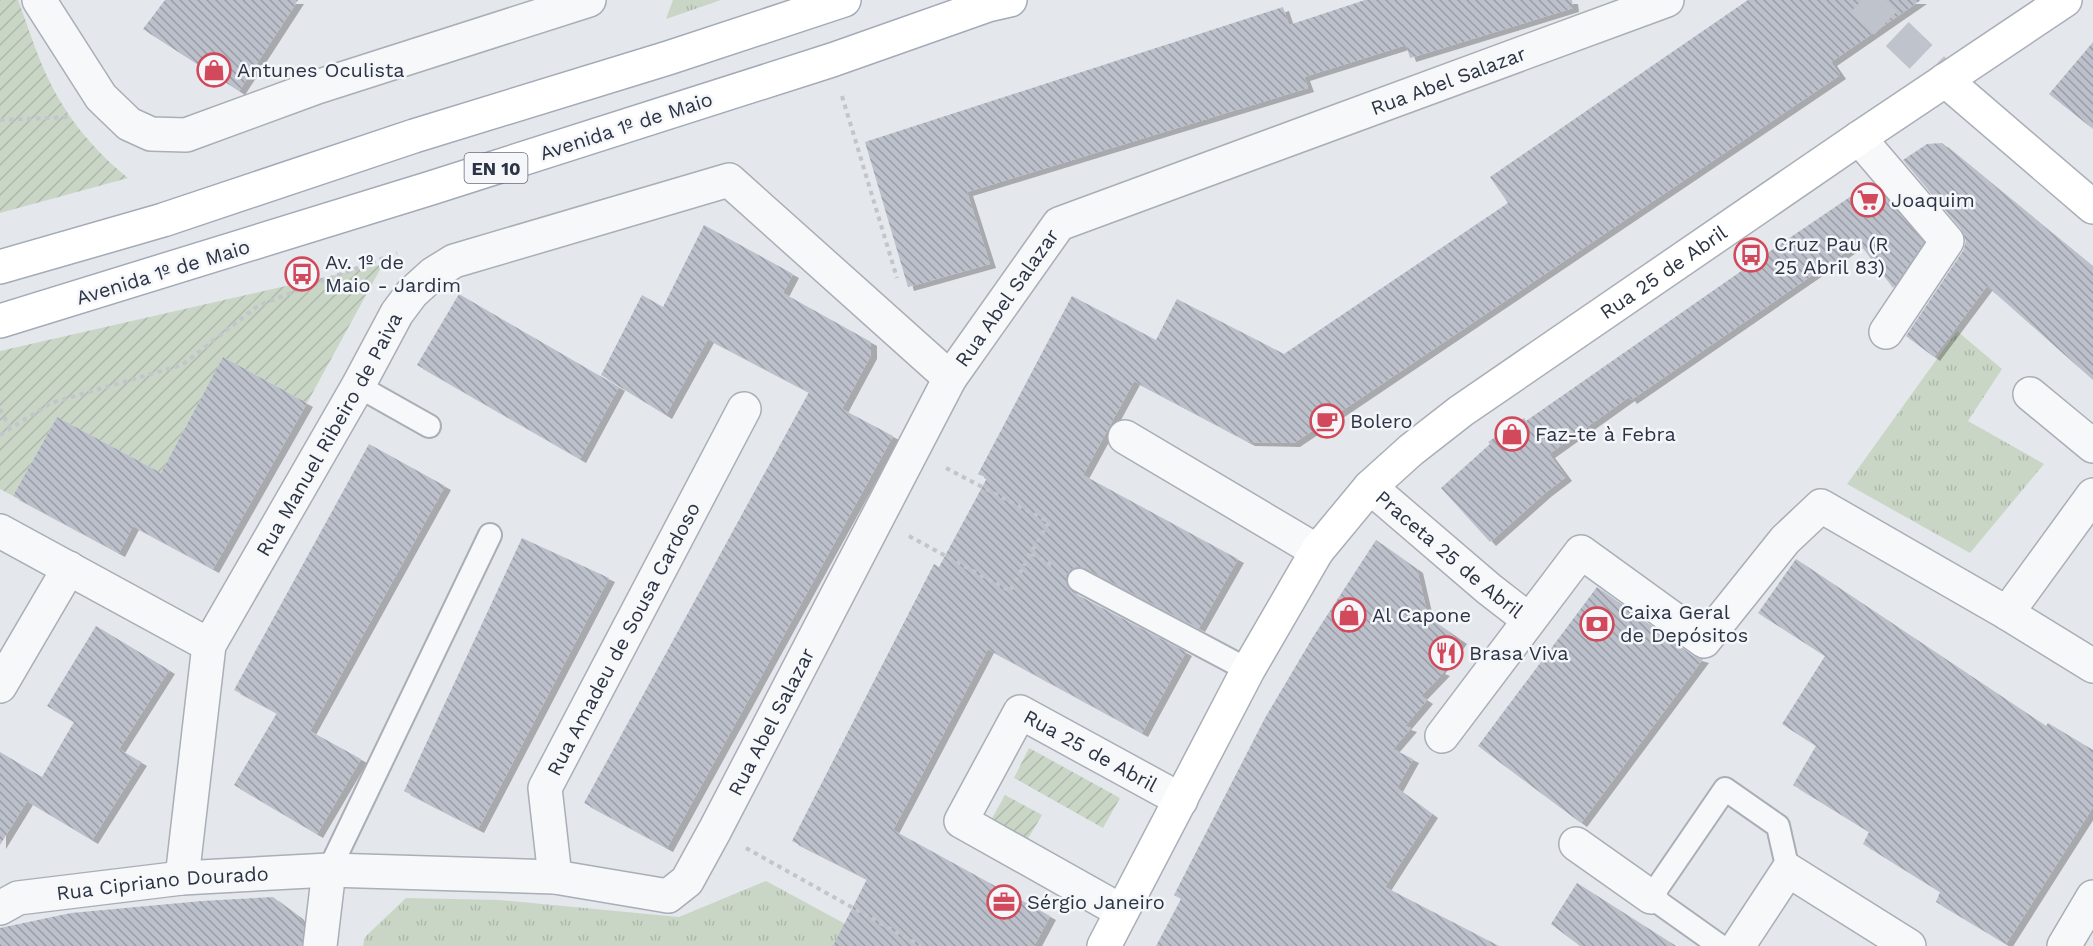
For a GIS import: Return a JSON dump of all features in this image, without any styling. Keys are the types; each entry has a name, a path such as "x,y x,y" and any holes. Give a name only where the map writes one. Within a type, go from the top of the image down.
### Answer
{"main road":[{"path":"0,267 164,220 414,136 668,58 844,0"},
{"name":"Rua 25 de Abril","path":"1104,946 1248,670 1317,551 1370,487 1411,450 1461,411 2044,11 2065,0"},
{"name":"Avenida 1º de Maio","path":"0,321 290,233 832,60 1000,2"},
{"path":"1945,80 2093,207"}],"street":[{"path":"39,0 101,97 129,124 151,134 186,135 317,87 589,0"},
{"name":"Rua Abel Salazar","path":"687,881 950,378 1059,224 1667,0"},
{"path":"1859,138 1947,242 1886,332"},
{"name":"Rua Manuel Ribeiro de Paiva","path":"182,878 209,645 358,386 397,313 412,293 433,274 454,261 729,180 950,378"},
{"path":"2030,394 2093,446"},
{"name":"Rua Amadeu de Sousa Cardoso","path":"555,877 545,788 744,409"},
{"path":"1125,437 1317,551"},
{"name":"Praceta 25 de Abril","path":"1370,487 1489,589 1529,620"},
{"path":"2093,495 2007,613 2093,666"},
{"name":"Praceta 25 de Abril","path":"1442,736 1581,552 1704,641 1785,540 1821,506 2007,613"},
{"path":"0,531 209,645"},
{"path":"0,686 69,568"},
{"name":"Rua 25 de Abril","path":"1121,911 961,821 1020,712 1181,800"},
{"path":"1576,844 1651,897"},
{"path":"320,946 329,870"},
{"name":"Rua Cipriano Dourado","path":"0,908 18,898 182,878 329,870 555,877 668,896 687,881"},
{"path":"1738,946 1788,870 1909,946"},
{"path":"2064,946 2093,897"}],"lane":[{"path":"358,386 429,426"},
{"path":"329,870 490,535"},
{"path":"1079,580 1248,670"},
{"path":"1720,946 1651,897 1725,789 1778,826 1788,870"}],"path":[{"path":"832,60 903,300 886,320"},
{"path":"0,120 71,117 101,97"},
{"path":"0,435 51,403 182,365 260,305 402,251"},
{"path":"0,410 11,430"},
{"path":"878,519 1011,591 1049,522 914,450"},
{"path":"1031,553 1079,580"},
{"path":"715,830 921,946"}],"green space":[{"path":"0,0 18,0 39,57 58,98 89,141 128,178 0,213"},
{"path":"673,0 721,0 666,19"},
{"path":"383,264 307,403 223,357 161,473 57,417 13,496 0,489 0,351"},
{"path":"1957,331 2002,369 1968,421 2044,464 1970,553 1847,484"},
{"path":"1029,748 1120,798 1103,828 1014,778"},
{"path":"1005,795 1042,815 1026,842 990,822"},
{"path":"766,881 886,946 363,946 365,937 406,898 499,900 679,917"}],"building":[{"path":"165,0 298,0 239,91 143,29"},
{"path":"1365,0 1572,0 1573,8 1410,58 1406,45 1304,77 1308,88 967,192 990,264 908,287 865,142 1283,7 1289,25"},
{"path":"1748,0 1921,0 1831,62 1840,75 1294,443 1249,442 1134,381 1083,475 1238,559 1199,628 1085,568 1071,569 1066,581 1072,592 1186,652 1142,733 988,649 893,830 1050,916 1034,946 833,946 867,879 792,841 934,564 939,567 987,478 978,474 1072,296 1156,340 1177,299 1284,354 1508,203 1490,177"},
{"path":"2093,42 2093,129 2049,94"},
{"path":"1942,143 2093,267 2093,380 1987,286 1934,357 1906,336 1963,251 1966,241 1961,229 1903,160 1927,144"},
{"path":"1872,182 1924,242 1893,288 1859,243 1631,400 1629,397 1549,454 1566,477 1490,542 1441,488 1490,444 1488,442 1524,418 1526,421"},
{"path":"704,225 793,274 783,293 871,342 871,355 842,409 893,436 667,848 584,803 809,392 708,339 666,415 601,375 642,295 663,307"},
{"path":"459,294 619,387 580,459 417,365"},
{"path":"223,357 307,403 213,569 133,526 119,553 13,496 57,417 161,473"},
{"path":"369,444 445,486 310,731 361,759 317,834 234,785 277,713 234,690"},
{"path":"522,538 609,578 478,829 404,791"},
{"path":"1376,540 1417,569 1428,617 1461,640 1439,670 1444,672 1421,696 1427,700 1405,726 1411,728 1393,749 1413,759 1397,788 1432,814 1385,887 1499,946 1156,946 1181,899 1174,895 1265,718 1313,637"},
{"path":"1796,559 2046,726 2048,723 2093,750 2093,807 2006,944 1936,902 1940,892 1863,844 1869,832 1793,785 1816,746 1782,724 1825,656 1758,613"},
{"path":"1597,587 1693,656 1703,659 1581,823 1478,746"},
{"path":"96,626 169,670 119,749 141,762 92,840 27,801 0,845 0,752 42,777 74,722 47,706"},
{"path":"1577,883 1676,946 1580,946 1551,924"},
{"path":"273,897 297,915 304,925 302,946 0,946 0,928 71,913"}],"tunnel":[{"path":"1862,0 1945,80"}],"place":[{"name":"Antunes Oculista","path":"214,70"},
{"name":"Joaquim","path":"1868,200"},
{"name":"Cruz Pau (R 25 Abril 83)","path":"1751,255"},
{"name":"Av. 1º de Maio - Jardim","path":"302,274"},
{"name":"Bolero","path":"1327,421"},
{"name":"Faz-te à Febra","path":"1512,434"},
{"name":"Al Capone","path":"1349,615"},
{"name":"Caixa Geral de Depósitos","path":"1597,624"},
{"name":"Brasa Viva","path":"1446,653"},
{"name":"Sérgio Janeiro","path":"1004,902"}]}
